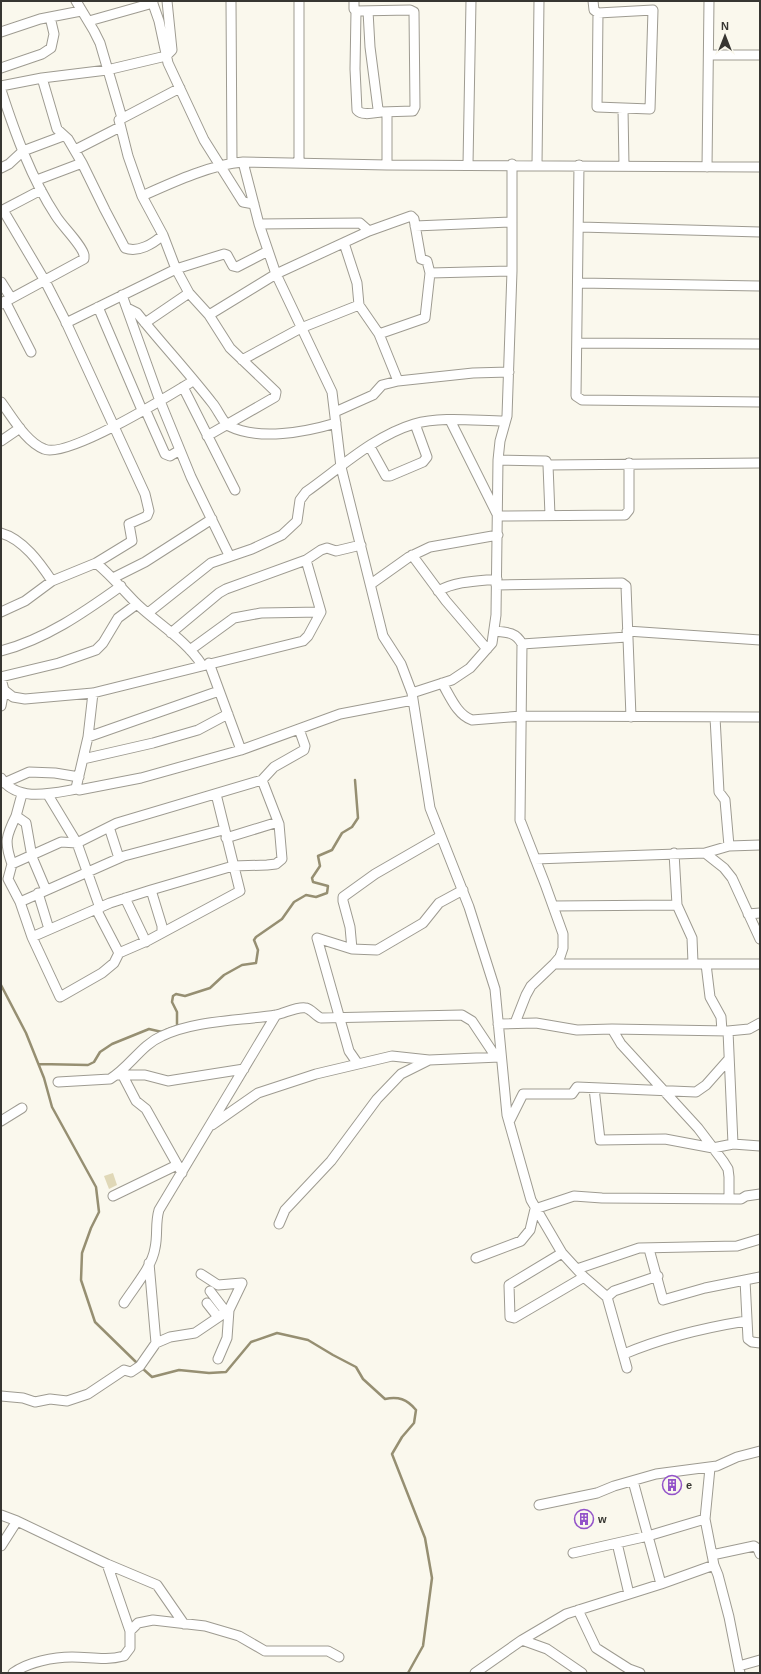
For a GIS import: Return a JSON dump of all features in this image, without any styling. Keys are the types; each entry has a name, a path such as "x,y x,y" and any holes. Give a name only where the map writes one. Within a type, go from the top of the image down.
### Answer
{"street":[{"path":"76,1 100,44 122,118"},
{"path":"6,301 84,259 84,255 55,216 41,190 15,134 1,85 107,70 166,56 172,50 167,1"},
{"path":"231,1 232,163"},
{"path":"299,1 299,163"},
{"path":"354,1 354,9 356,11 355,69 357,110 360,113 370,114 415,110 414,12 410,10 356,11"},
{"path":"468,164 471,1"},
{"path":"537,164 539,1"},
{"path":"593,1 594,10 598,13 597,107 623,109 651,108 653,10 598,13"},
{"path":"706,167 709,1"},
{"path":"88,21 152,2 159,21 166,56 204,140 243,202 254,204"},
{"path":"1,32 50,17 81,11"},
{"path":"368,11 370,47 378,109 384,112"},
{"path":"1,68 42,54 51,48 54,34 50,17"},
{"path":"709,55 760,56"},
{"path":"42,78 54,123 57,129 75,150 125,248 136,250 149,245 163,235"},
{"path":"180,88 118,120 128,156 142,196 163,235 176,269 189,293 209,315 225,342 276,392 275,397 228,426 207,436"},
{"path":"623,109 624,166"},
{"path":"384,112 387,165"},
{"path":"75,150 120,127"},
{"path":"1,168 23,151 63,136"},
{"path":"243,162 259,224 276,274 332,392 341,467 383,636 401,664 413,696 428,800 463,890 495,989 498,1024 498,1057 509,1122 535,1209 562,1252 584,1277 607,1297 627,1368"},
{"path":"142,196 178,180 221,166 243,162 387,165 537,164 760,167"},
{"path":"37,180 82,163"},
{"path":"2,780 22,794 48,795 141,778 241,750 348,711 413,696 461,675 470,668 492,643 497,582 498,460 500,440 507,416 509,372 512,271 512,164"},
{"path":"579,165 580,227 576,396 582,400 760,402"},
{"path":"1,612 25,601 52,581 96,562 132,541 129,524 147,516 149,511 145,494 130,458 113,426 66,323 45,281 2,211 41,190"},
{"path":"209,315 276,274 369,231 410,216 414,219 421,259 427,261 430,273 425,318 379,334"},
{"path":"415,226 512,222"},
{"path":"259,224 360,223 369,231"},
{"path":"580,227 760,232"},
{"path":"344,243 357,283 359,305 379,334 398,381"},
{"path":"66,323 176,269 224,254 227,254 233,266 237,267 268,251"},
{"path":"430,273 512,271"},
{"path":"1,282 6,301 31,352"},
{"path":"579,283 760,286"},
{"path":"145,323 189,293"},
{"path":"122,295 160,400 180,450 229,555"},
{"path":"242,360 301,328 359,305"},
{"path":"98,307 165,454 170,456 180,450"},
{"path":"127,308 137,314 145,323 217,409 228,426 250,433 268,434 302,432 336,423"},
{"path":"578,343 760,344"},
{"path":"335,412 373,395 382,385 398,381 473,373 509,372"},
{"path":"1,402 20,428 33,442 48,450 77,444 113,426 193,381"},
{"path":"183,387 235,490"},
{"path":"148,613 211,563 229,555 252,549 282,536 294,527 297,522 300,500 306,492 370,447 398,430 415,424 450,420 505,421"},
{"path":"450,420 498,516"},
{"path":"370,447 386,476 390,476 423,462 427,457 415,424"},
{"path":"1,441 20,428"},
{"path":"498,460 541,460 546,461 548,464 760,463"},
{"path":"548,464 550,515"},
{"path":"498,516 625,515 630,510 629,464"},
{"path":"114,578 145,562 212,519"},
{"path":"1,533 8,535 36,558 52,581"},
{"path":"371,584 412,555 430,547 498,535"},
{"path":"171,633 219,593 306,560 321,550 327,548 336,551 361,545"},
{"path":"412,555 438,591 487,649"},
{"path":"4,690 13,697 25,698 93,693 205,664 304,641 321,612 306,560"},
{"path":"96,562 114,578 137,604 205,664 219,691 241,750"},
{"path":"438,591 447,586 458,584 497,582 622,583 626,586 627,591 627,634 631,717"},
{"path":"1,652 21,646 78,617 121,586"},
{"path":"1,706 4,690 1,678 59,663 96,650 103,643 118,618 137,604"},
{"path":"190,650 234,618 261,613 321,612"},
{"path":"494,631 510,633 517,636 522,644 520,820 563,934 563,948 560,956 554,964 531,986 526,994 515,1023"},
{"path":"522,644 627,634 760,640"},
{"path":"442,683 458,710 466,718 472,720 522,716 760,717"},
{"path":"88,737 219,691"},
{"path":"77,789 88,737 93,693"},
{"path":"83,759 153,743 198,730 228,714"},
{"path":"715,717 719,792 725,800 729,846"},
{"path":"12,864 32,857 61,842 77,843 108,827 262,780 274,767 304,750 305,746 299,729"},
{"path":"2,780 29,772 55,773 79,777"},
{"path":"32,937 125,898 151,890 233,866 276,864 282,859 278,822 262,780"},
{"path":"22,794 16,816 6,835 8,854 12,864 8,879 20,902 32,937 60,997 102,973 114,963 119,953 146,942 240,891 224,834 216,794"},
{"path":"48,795 77,843 98,909 119,953"},
{"path":"16,816 26,823 32,857 42,892 49,929"},
{"path":"20,902 86,871 119,858 278,822"},
{"path":"108,827 119,858"},
{"path":"352,949 352,934 343,897 375,874 441,836"},
{"path":"535,859 706,853 729,846 760,845"},
{"path":"674,853 677,906 692,938 693,963"},
{"path":"706,853 724,868 732,878 760,939"},
{"path":"151,890 162,926 162,933"},
{"path":"358,1064 350,1051 316,940 320,938 352,949 369,951 381,948 423,923 439,903 463,890"},
{"path":"125,898 146,942"},
{"path":"553,906 677,906"},
{"path":"748,914 760,913"},
{"path":"554,964 760,964"},
{"path":"706,964 710,997 725,1031 729,1059 733,1144"},
{"path":"120,1076 147,1045 162,1036 193,1027 276,1015 307,1008 321,1018 462,1015 472,1021 498,1057"},
{"path":"124,1302 149,1263 156,1246 156,1220 159,1210 179,1169 208,1128 276,1015"},
{"path":"498,1024 549,1024 577,1030 612,1029 725,1031 750,1028 760,1023"},
{"path":"612,1029 620,1044 698,1128 728,1169 729,1199"},
{"path":"208,1128 258,1093 316,1074 392,1056 429,1060 498,1057"},
{"path":"509,1122 523,1094 572,1094 577,1087 696,1092 700,1090 729,1059"},
{"path":"279,1224 285,1210 331,1161 377,1099 401,1074 429,1060"},
{"path":"58,1082 145,1075 168,1081 244,1068"},
{"path":"120,1076 136,1101 146,1109 179,1169"},
{"path":"594,1088 600,1140 665,1139 713,1148 733,1144 760,1146"},
{"path":"1,1121 22,1108"},
{"path":"113,1196 179,1169"},
{"path":"535,1209 574,1196 602,1198 741,1199 746,1196 760,1194"},
{"path":"476,1258 521,1241 530,1230 535,1209"},
{"path":"577,1269 639,1248 649,1249 737,1246 760,1240"},
{"path":"649,1249 658,1276 663,1300 760,1277"},
{"path":"562,1252 510,1285 510,1317 514,1318 584,1277"},
{"path":"149,1263 156,1343"},
{"path":"201,1274 218,1285 242,1283 228,1311 227,1338 218,1359"},
{"path":"607,1297 614,1291 658,1276"},
{"path":"745,1280 748,1339 752,1342 760,1343"},
{"path":"210,1291 228,1311"},
{"path":"207,1303 218,1317"},
{"path":"1,1396 24,1398 35,1402 50,1399 67,1401 88,1394 124,1370 131,1372 140,1366 156,1343 170,1336 195,1333 228,1311"},
{"path":"624,1354 654,1341 680,1334 746,1321"},
{"path":"539,1505 597,1493 633,1481 668,1472 710,1468 736,1457 760,1451"},
{"path":"710,1468 705,1519 714,1565 727,1610 740,1670 760,1660"},
{"path":"633,1481 661,1584"},
{"path":"1,1515 157,1585 184,1624"},
{"path":"573,1553 648,1536 705,1519"},
{"path":"1,1546 17,1521"},
{"path":"617,1543 629,1594"},
{"path":"712,1555 754,1546 758,1549 760,1554"},
{"path":"13,1673 25,1666 51,1660 72,1657 108,1660 124,1656 130,1648 132,1626 108,1564"},
{"path":"475,1673 522,1640 556,1619 578,1610 661,1584 714,1565"},
{"path":"578,1610 596,1648 640,1673"},
{"path":"132,1626 153,1620 205,1626 238,1636 265,1651 328,1651 339,1657"},
{"path":"522,1640 547,1649 582,1673"},
{"path":"635,1673 640,1673"}],"shaded area":[{"path":"113,1173 117,1185 109,1189 104,1176"}],"waterway":[{"path":"166,1030 177,1026 177,1012 172,1002 173,996 176,994 185,996 210,988 224,975 242,965 256,963 258,950 254,940 256,937 282,919 294,902 306,895 316,897 327,893 328,886 313,882 312,878 320,866 318,856 332,850 342,833 352,827 358,818 355,780"},
{"path":"1,985 26,1033 44,1078 52,1107 96,1187 99,1212 91,1228 82,1253 81,1280 95,1322 138,1364"},
{"path":"39,1064 88,1065 94,1062 100,1052 112,1044 149,1029 162,1032"},
{"path":"142,1368 152,1377 179,1370 209,1373 226,1372 251,1342 277,1333 308,1340 356,1367 363,1379 385,1399 402,1399 416,1410 414,1423 402,1437 392,1454 425,1538 432,1578 423,1646 408,1673"}],"place":[{"name":"e","path":"672,1485"},
{"name":"w","path":"584,1519"}]}
